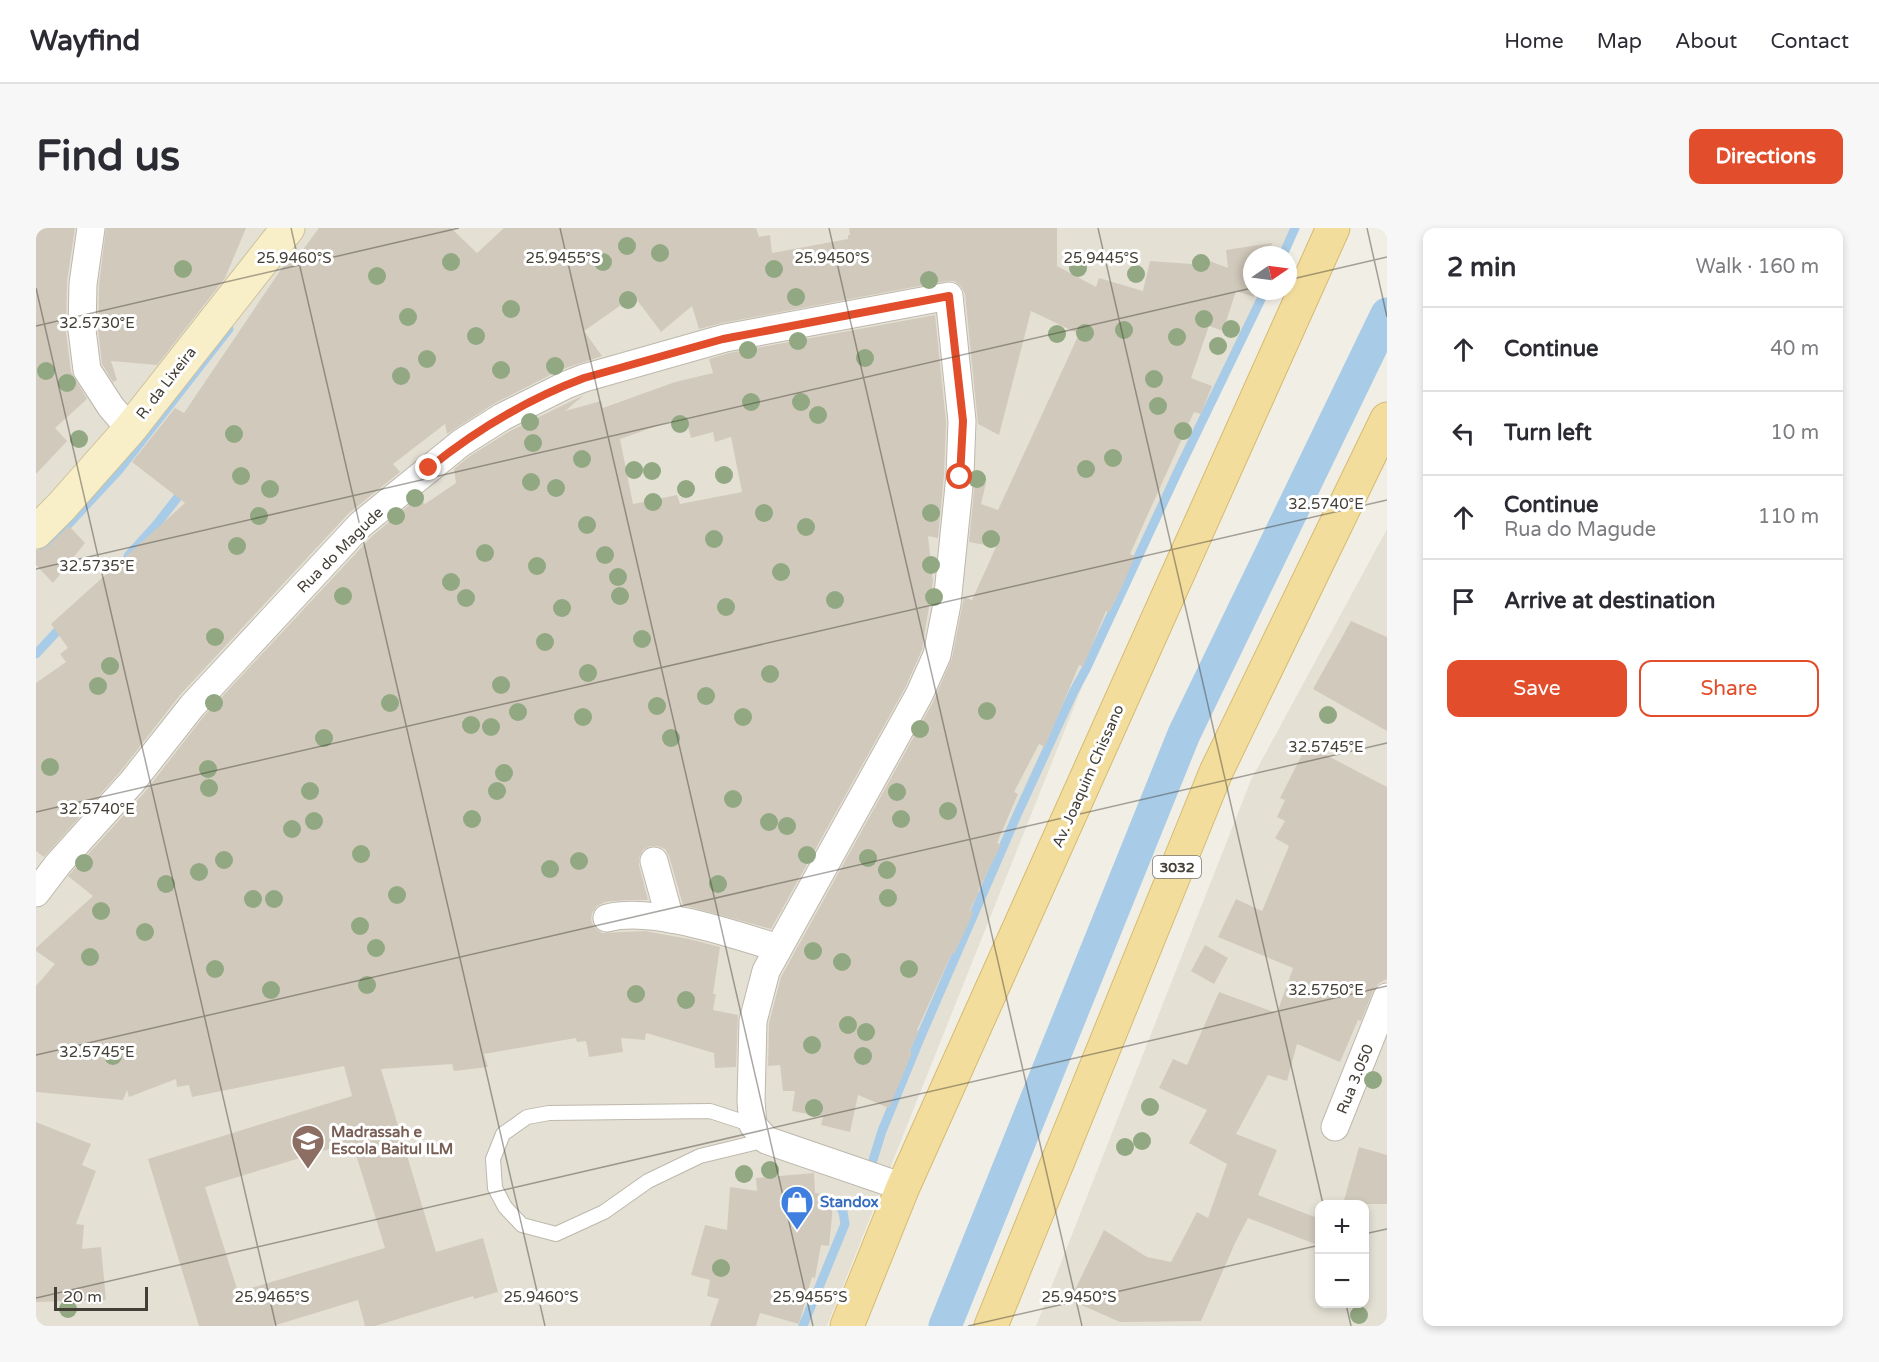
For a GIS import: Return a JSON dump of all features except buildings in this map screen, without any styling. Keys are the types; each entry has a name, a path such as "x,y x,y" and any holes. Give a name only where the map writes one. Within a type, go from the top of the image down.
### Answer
{"main road":[{"name":"Av. Joaquim Chissano","path":"847,1326 903,1187 1333,228"},
{"name":"3032","path":"991,1326 1216,772 1387,419"}],"street":[{"path":"92,228 83,284 82,330 87,370 111,407 130,429"},
{"name":"R. da Lixeira","path":"36,532 130,429 288,228"},
{"name":"Rua do Magude","path":"36,893 58,864 132,782 192,706 360,525 461,443 502,417 584,378 770,328 949,296 963,421 955,541 947,604 937,655 914,705 778,948"},
{"path":"654,861 670,919"},
{"path":"607,918 630,914 670,919 778,948 766,970 753,1021 751,1101 760,1132 903,1187"},
{"name":"Rua 3.050","path":"1335,1127 1387,997"}],"lane":[{"path":"710,1111 760,1132 700,1156 648,1181 604,1212 556,1234 522,1225 505,1207 495,1188 493,1159 503,1134 527,1117 549,1113 710,1111"}],"shaded area":[{"path":"36,228 1299,228 1290,246 1243,246 1243,300 1265,300 1100,642 827,1326 36,1326"},
{"path":"1387,529 1387,1326 1036,1326 1251,780"}],"waterway":[{"path":"1287,246 1295,228"},
{"path":"869,1173 882,1131 921,1036 1017,815 1261,300"},
{"path":"945,1326 1184,734 1387,314"},
{"path":"36,559 119,470 229,329"},
{"path":"128,556 185,488"},
{"path":"36,654 63,625"},
{"path":"803,1326 845,1224 843,1212 838,1204"}],"place":[{"name":"Madrassah e Escola Baitul ILM","path":"308,1170"},
{"name":"Standox","path":"797,1231"}],"route":[{"path":"429,468 461,443 502,417 584,378 770,328 949,296 963,421 960,477"}]}
